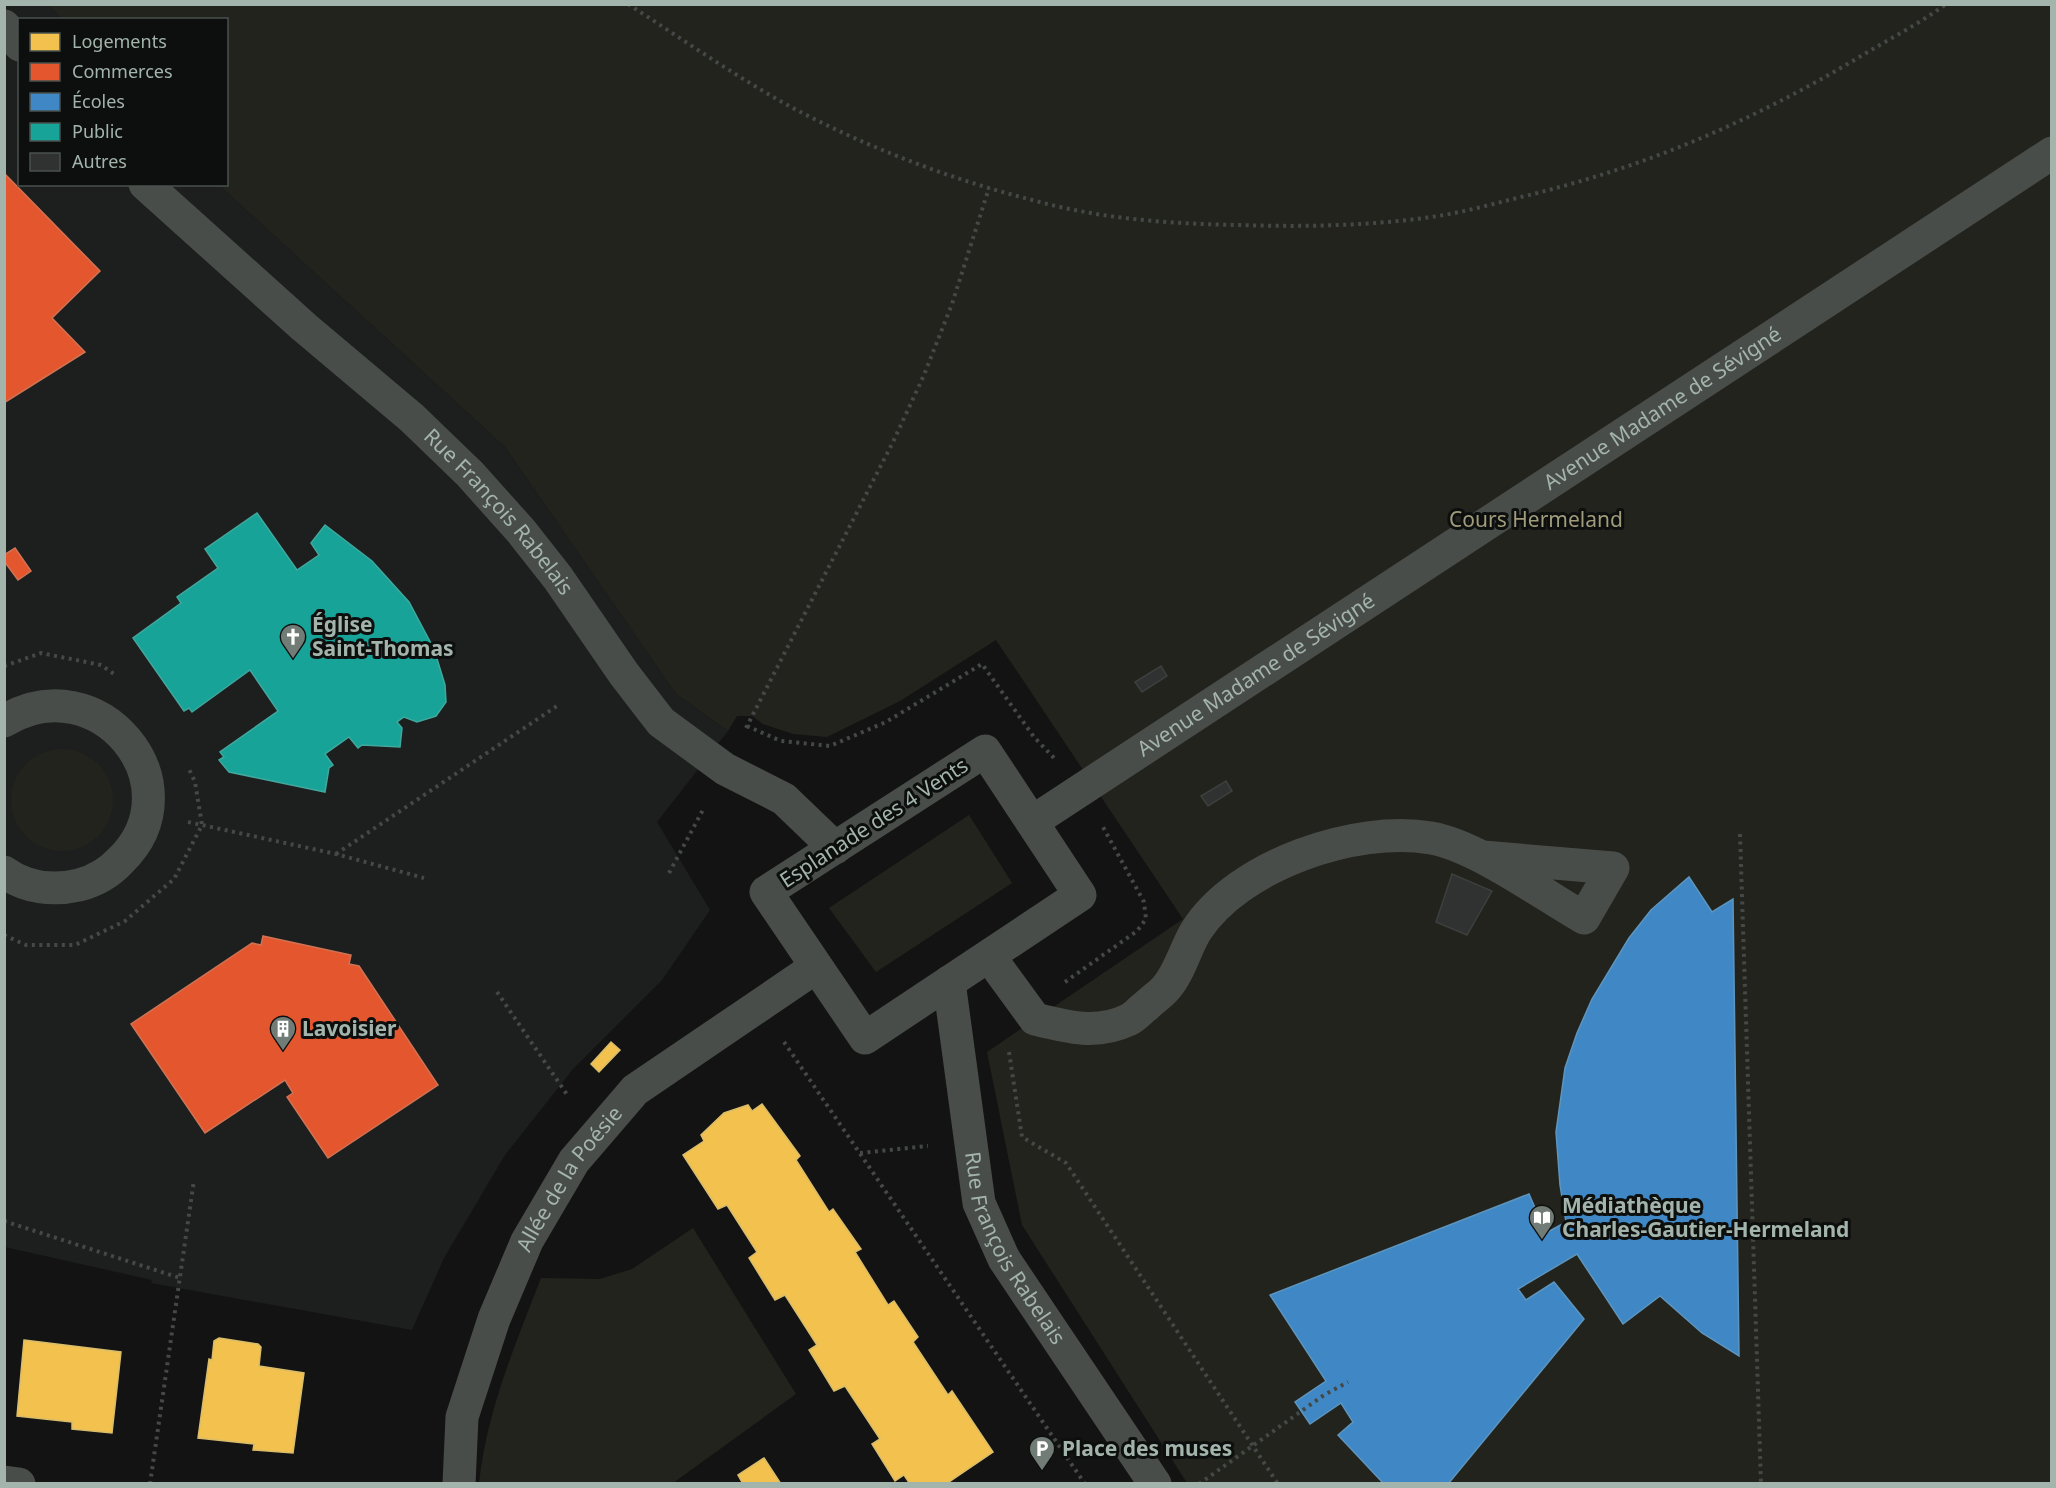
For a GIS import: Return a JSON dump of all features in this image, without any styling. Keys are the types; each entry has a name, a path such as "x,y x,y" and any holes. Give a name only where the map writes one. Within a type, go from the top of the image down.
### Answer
{"street":[{"path":"4,26 18,43"},
{"name":"Avenue Madame de Sévigné","path":"1032,822 2052,153"},
{"name":"Rue François Rabelais","path":"147,186 304,327 412,418 470,474 550,569 661,722 725,768 784,799 835,848"},
{"path":"4,721 25,710 51,705 78,708 104,719 119,729 138,755 146,784 146,813 140,834 129,853 101,877 85,884 54,888 22,882 4,872"},
{"name":"Esplanade des 4 Vents","path":"986,751 1032,822 1080,895 865,1038 766,892 986,751"},
{"path":"989,956 1035,1019 1077,1029 1106,1028 1130,1020 1167,987 1197,930 1222,900 1261,874 1346,840 1393,837 1432,838 1483,857"},
{"name":"Allée de la Poésie","path":"459,1484 462,1417 494,1319 527,1241 574,1161 635,1090 816,967"},
{"name":"Rue François Rabelais","path":"949,982 979,1203 1004,1259 1155,1484"},
{"path":"4,1482 19,1484"}],"path":[{"path":"628,4 791,107 847,134 989,188 1079,211 1163,222 1334,226 1427,218 1605,175 1714,135 1825,78 1946,4"},
{"path":"753,716 893,442 924,375 952,304 989,188"},
{"path":"747,726 781,741 830,746 886,722 982,664 1034,737 1083,789 1144,902 1146,919 1137,931 1006,1026 1022,1137 1066,1163 1278,1484"},
{"path":"336,854 560,704"},
{"path":"669,873 707,802"},
{"path":"146,813 336,854 424,878"},
{"path":"1740,834 1761,1484"},
{"path":"497,992 568,1096"},
{"path":"779,1034 1085,1484"},
{"path":"860,1152 940,1144"},
{"path":"150,1484 194,1179"},
{"path":"4,1221 180,1278"},
{"path":"1199,1484 1324,1395 1348,1382"}],"shaded area":[{"path":"50,4 61,18 18,18 18,186 220,186 505,447 676,694 728,731 657,822 710,910 662,980 573,1069 505,1155 444,1258 412,1330 151,1283 152,1280 5,1247 4,5"}],"green space":[{"name":"Cours Hermeland","path":"50,5 2051,5 2051,1483 1187,1483 1022,1225 987,1052 1183,919 996,640 900,701 827,737 793,734 763,724 752,716 737,716 728,731 676,694 505,447 220,186 228,186 228,18 61,18"},
{"path":"62,749 82,753 98,764 109,780 113,800 109,820 98,836 82,847 62,851 42,847 26,836 15,820 11,800 15,780 26,764 42,753"},
{"path":"969,815 1012,883 876,972 829,908"},
{"path":"693,1228 796,1394 673,1483 479,1483 495,1404 541,1278 600,1279 632,1269"}],"building: Logements":[{"path":"611,1042 620,1050 599,1072 591,1064"},
{"path":"762,1104 800,1156 796,1160 829,1212 833,1209 861,1249 855,1252 888,1305 894,1301 918,1337 913,1342 948,1395 952,1391 993,1452 946,1484 910,1484 904,1475 895,1481 872,1444 880,1439 845,1386 834,1391 809,1350 817,1345 785,1295 775,1300 749,1258 757,1252 727,1205 718,1209 683,1155 704,1141 701,1135 724,1113 748,1105 752,1111"},
{"path":"219,1338 258,1344 261,1347 259,1366 304,1373 293,1453 253,1450 254,1444 198,1438 209,1359 212,1360 214,1341"},
{"path":"24,1340 121,1352 112,1433 72,1429 72,1422 17,1416"},
{"path":"764,1458 781,1484 743,1484 738,1475"}],"building: Commerces":[{"path":"4,173 100,271 52,318 85,352 4,403"},
{"path":"15,548 31,571 18,580 4,561 4,555"},
{"name":"Lavoisier","path":"263,936 351,955 349,964 359,966 438,1085 328,1158 287,1097 293,1093 285,1080 205,1133 131,1024 252,943 261,945"}],"building: Écoles":[{"path":"1689,877 1712,912 1733,899 1739,1356 1702,1333 1660,1296 1623,1324 1577,1254 1518,1289 1526,1300 1554,1282 1584,1319 1448,1484 1384,1484 1338,1435 1353,1422 1341,1403 1310,1424 1295,1402 1326,1381 1270,1295 1529,1194 1546,1233 1566,1222 1560,1185 1556,1132 1565,1068 1577,1033 1592,999 1629,938 1651,910"}],"building: Public":[{"name":"Église Saint-Thomas","path":"257,513 297,570 319,555 311,543 325,525 372,561 409,602 434,649 445,685 446,702 436,716 417,722 404,717 397,722 402,728 400,747 362,745 358,748 349,737 325,754 333,765 329,768 325,792 229,772 219,760 224,757 220,752 278,711 250,670 192,712 189,708 184,711 133,638 181,603 177,597 218,568 205,549"}],"building: Autres":[{"path":"1161,666 1167,676 1142,692 1135,682"},
{"path":"1226,781 1232,791 1208,806 1201,796"},
{"path":"1452,874 1492,891 1467,935 1436,922"}],"place":[{"name":"Église Saint-Thomas","path":"293,660"},
{"name":"Lavoisier","path":"283,1052"},
{"name":"Médiathèque Charles-Gautier-Hermeland","path":"1542,1241"},
{"name":"Place des muses","path":"1042,1472"}]}
